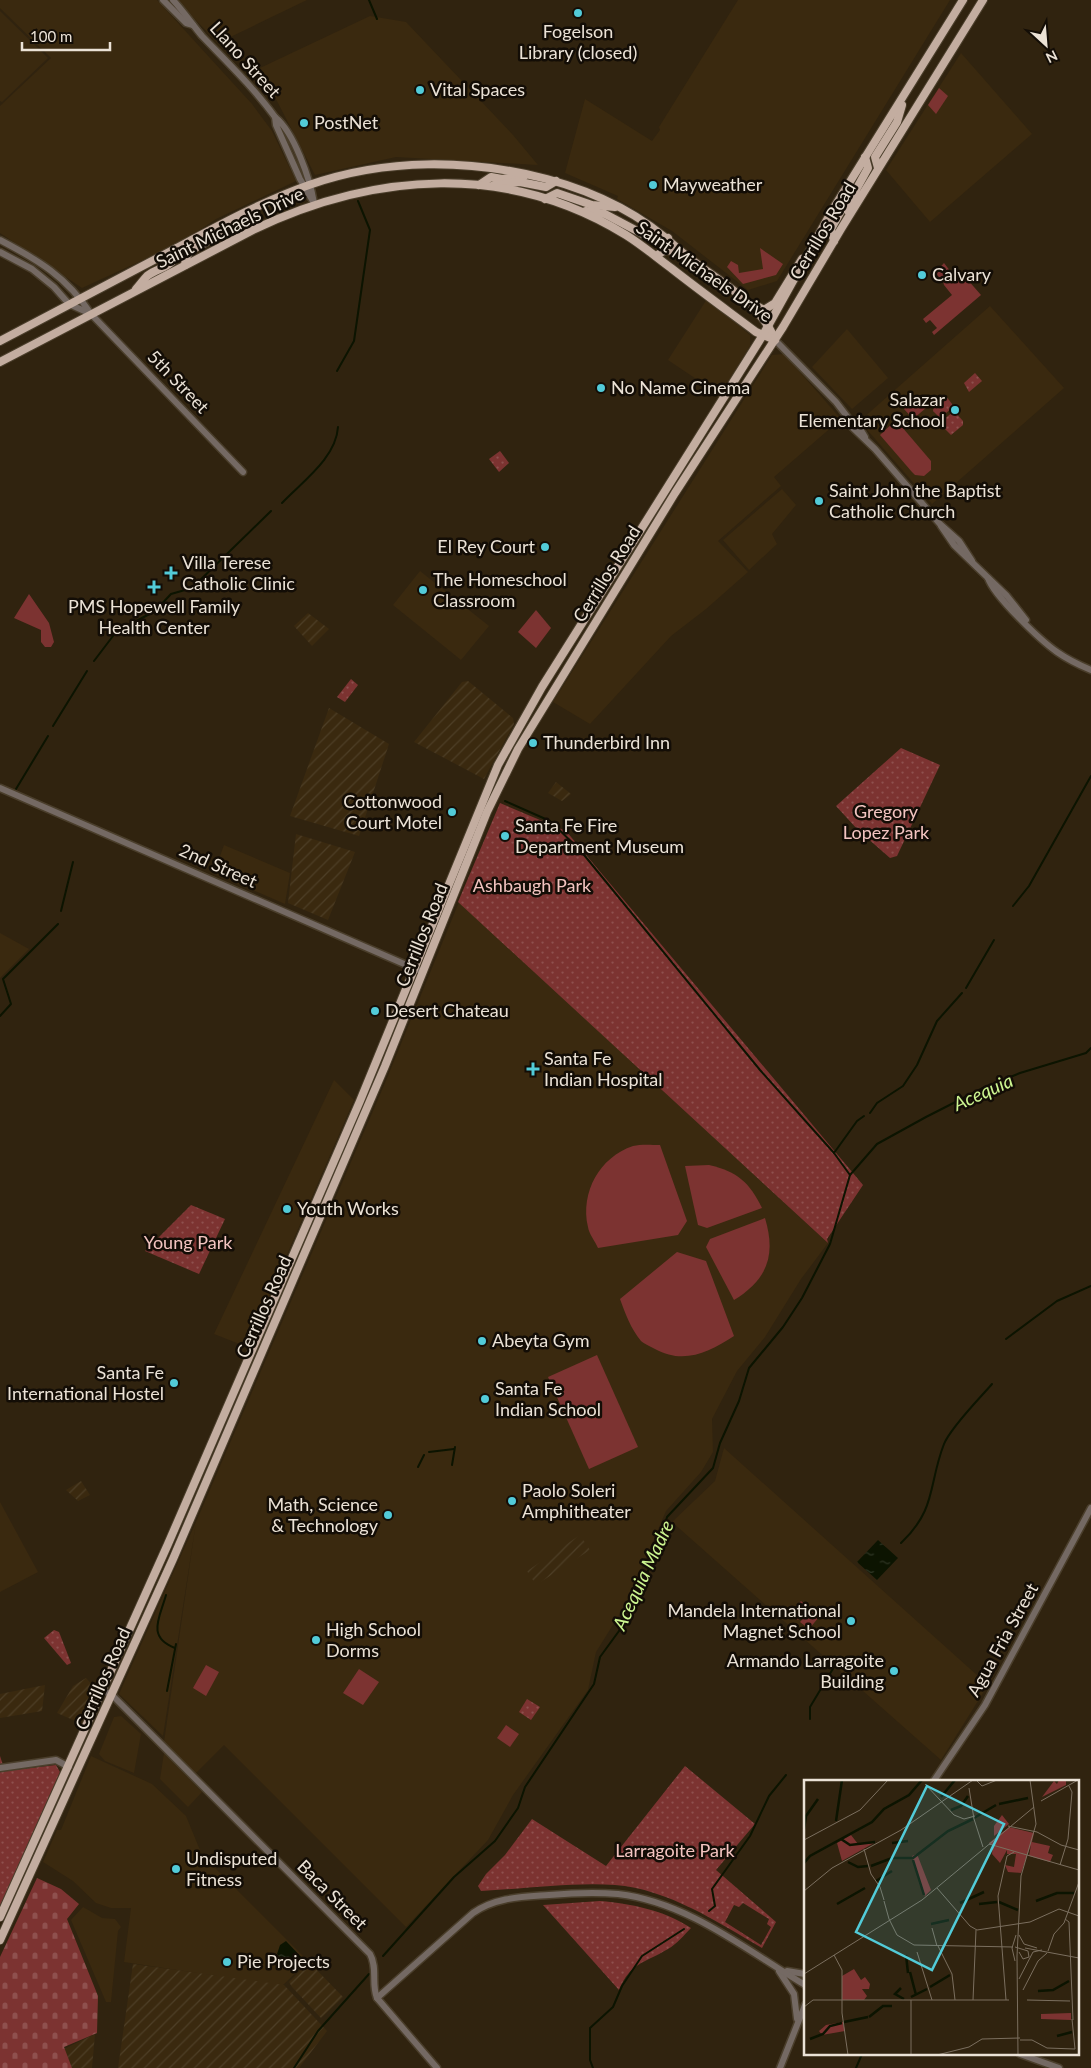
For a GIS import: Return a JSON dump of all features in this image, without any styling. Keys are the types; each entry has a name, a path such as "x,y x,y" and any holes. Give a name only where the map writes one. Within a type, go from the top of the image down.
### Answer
{"main road":[{"name":"Cerrillos Road","path":"0,1917 105,1687 360,1101 487,787 514,737 763,335 807,254 963,0"},
{"name":"Cerrillos Road","path":"0,1940 112,1695 385,1066 487,812 518,748 680,485 775,340 878,168 983,0"},
{"path":"878,168 875,157 897,122 907,92"},
{"path":"841,229 857,188 868,170 869,163 866,157"},
{"name":"Saint Michaels Drive","path":"0,341 235,218 308,185 356,172 415,164 486,166 533,175 594,195 668,238 678,249 713,274 769,324 775,340"},
{"path":"834,241 831,229 845,204 856,172"},
{"path":"483,186 491,177 502,179 533,175"},
{"path":"483,186 520,182 546,187 556,182"},
{"name":"Saint Michaels Drive","path":"0,362 261,226 314,203 395,185 434,183 483,186 545,199 575,210 624,234 756,332 775,340"},
{"path":"545,199 558,193 592,205 619,208"},
{"path":"575,210 606,214 656,241 664,241 668,238 706,264 764,310 775,303 796,268 807,254"},
{"path":"185,265 185,257 188,252 211,240 235,218"},
{"path":"134,292 147,276 171,264 176,256 177,248"},
{"path":"656,256 662,251 672,250 699,269 713,274"}],"street":[{"name":"Llano Street","path":"164,0 186,23 193,25"},
{"name":"Llano Street","path":"173,0 190,17 193,25 251,86 275,116 276,125 308,185 314,203"},
{"name":"5th Street","path":"0,240 44,264 81,298 91,314 243,472"},
{"name":"5th Street","path":"0,252 32,269 54,287 69,304 91,314"},
{"path":"775,340 849,419 851,426 867,440 940,524 954,545 1010,599 1027,624 1057,652 1091,670"},
{"name":"2nd Street","path":"0,788 423,973"},
{"name":"Agua Fria Street","path":"934,1780 985,1705 1091,1508"},
{"name":"Baca Street","path":"105,1687 370,1954 375,1965 377,1998"},
{"path":"0,1768 56,1760 69,1767"},
{"path":"437,2068 377,1998 481,1907 502,1899 556,1895 618,1894 669,1906 702,1923 804,1984"},
{"path":"776,1968 804,1974"},
{"path":"776,1968 795,1998 797,2023"},
{"path":"780,2068 804,2007"},
{"path":"1026,2056 1059,2068"}],"shaded area":[{"path":"0,0 157,0 252,104 272,131 296,181 216,219 180,243 82,288 0,233 0,106 51,58 0,8"},
{"path":"176,0 307,0 218,43"},
{"path":"738,0 950,0 777,281 748,290 672,231 617,199 618,196 565,173 585,99 652,141"},
{"path":"0,11 48,58 2,102 0,101"},
{"path":"370,16 406,22 513,135 538,165 396,157 315,175 260,68"},
{"path":"961,53 1032,134 930,222 886,170"},
{"path":"707,299 750,335 750,346 720,395 668,360"},
{"name":"Salazar Elementary School","path":"990,306 1064,388 932,504 862,424 862,419"},
{"path":"847,329 888,378 852,409 812,367"},
{"path":"784,354 841,419 774,477 781,486 718,541 748,572 706,609 671,636 590,724 553,702 772,355"},
{"path":"782,489 796,505 772,534 777,544 749,570 723,540"},
{"path":"420,571 489,626 461,660 393,605"},
{"path":"308,613 329,629 312,646 294,626"},
{"path":"468,681 513,718 514,724 484,779 414,742 462,682"},
{"path":"329,708 389,744 359,836 290,816"},
{"path":"556,782 571,794 562,801 548,793"},
{"path":"296,834 355,852 328,920 288,903"},
{"path":"224,845 290,873 285,904 214,873"},
{"name":"Santa Fe Indian School","path":"459,902 828,1243 801,1279 765,1337 737,1371 712,1419 713,1452 701,1472 666,1511 626,1604 596,1652 588,1690 513,1795 488,1840 406,1927 224,1745 195,1774 164,1742 196,1522 385,1083"},
{"path":"0,933 29,949 0,978"},
{"path":"334,1080 354,1100 247,1347 214,1334"},
{"name":"Mandela International Magnet School","path":"724,1448 988,1685 941,1760 672,1522 715,1481"},
{"path":"81,1481 90,1495 78,1501 66,1490"},
{"path":"0,1502 38,1572 0,1592"},
{"path":"196,1522 163,1736 119,1694"},
{"path":"580,1535 590,1550 536,1585 527,1571"},
{"path":"86,1678 96,1689 80,1723 57,1713 73,1686"},
{"path":"45,1685 42,1711 0,1718 0,1694"},
{"path":"121,1716 141,1734 134,1773 105,1761 99,1754 114,1717"},
{"path":"164,1753 202,1792 188,1807 160,1779"},
{"path":"91,1756 152,1784 186,1816 202,1855 308,1961 282,1986 124,1962 131,1908 111,1908 96,1903 73,1881 43,1862 57,1830 61,1830"},
{"path":"83,1907 102,1918 115,1919 121,1927 118,1931 111,2002 106,2002 71,1920"},
{"path":"309,1962 343,1997 321,2018 289,1982"},
{"path":"133,1964 284,1985 327,2031 299,2068 118,2068"},
{"path":"95,2034 92,2068 72,2068 64,2049"}],"green space":[{"path":"939,88 948,96 936,114 928,105"},
{"path":"760,248 783,264 776,275 743,284 727,267 731,261 738,265 739,273 763,269"},
{"path":"944,263 954,276 960,271 981,295 934,335 932,332 937,328 930,320 926,323 923,319 952,295 935,273"},
{"path":"975,373 982,381 969,392 964,383"},
{"path":"946,396 952,404 952,408 940,418 933,411 934,406"},
{"path":"917,398 926,408 913,419 904,409"},
{"path":"954,411 963,421 963,425 951,435 942,426 942,421"},
{"path":"896,420 931,461 931,470 924,476 915,475 880,435"},
{"path":"500,451 509,463 499,472 489,459"},
{"path":"29,594 49,623 54,642 51,647 45,647 41,642 41,630 14,618"},
{"path":"536,610 551,628 536,648 518,632"},
{"path":"351,679 358,685 345,702 337,697"},
{"name":"Gregory Lopez Park","path":"901,748 940,765 897,856 890,858 858,830 836,806"},
{"name":"Ashbaugh Park","path":"500,803 566,831 863,1185 827,1239 828,1243 458,902"},
{"path":"636,1145 660,1145 687,1221 678,1235 598,1248 589,1230 586,1214 590,1189 595,1178 602,1167 621,1151"},
{"path":"709,1165 728,1171 742,1179 762,1208 707,1228 698,1225 685,1166"},
{"name":"Young Park","path":"191,1205 225,1219 199,1274 145,1251"},
{"path":"765,1218 770,1243 766,1265 762,1275 755,1284 734,1300 706,1247 710,1239"},
{"path":"677,1252 706,1261 734,1336 706,1351 686,1356 666,1354 641,1341 631,1326 620,1299"},
{"path":"597,1355 638,1447 589,1469 548,1377"},
{"path":"801,1601 809,1608 798,1620 790,1613"},
{"path":"811,1610 819,1617 809,1629 800,1622"},
{"path":"54,1630 59,1632 71,1663 67,1665 44,1638"},
{"path":"206,1665 219,1672 206,1696 193,1688"},
{"path":"359,1669 379,1682 363,1705 343,1693"},
{"path":"527,1699 540,1707 531,1720 519,1712"},
{"path":"506,1725 519,1734 510,1747 497,1738"},
{"path":"0,1756 5,1771 56,1765 60,1772 0,1907"},
{"name":"Larragoite Park","path":"685,1766 755,1824 716,1870 776,1922 762,1948 692,1908 654,1893 635,1888 582,1884 481,1891 478,1886 486,1874 505,1855 532,1819 606,1866","holes":["743,1903 769,1919 767,1924 771,1927 761,1945 725,1922 734,1905 739,1907"]},
{"path":"37,1878 61,1889 79,1904 67,1919 98,1996 97,2033 64,2047 72,2068 0,2068 0,1957"},
{"name":"Larragoite Park","path":"600,1901 659,1912 691,1928 671,1947 633,1969 619,1990 543,1905"}],"water":[{"path":"878,1540 898,1558 877,1580 857,1562"},
{"path":"286,1941 304,1960 294,1971 277,1954 280,1945"}],"waterway":[{"path":"369,0 377,19"},
{"path":"337,371 354,341 370,230 358,201"},
{"path":"282,503 325,459 336,438 338,427"},
{"path":"94,661 116,632 155,611 171,594 192,588 271,511"},
{"path":"53,726 87,671"},
{"path":"16,789 48,736"},
{"path":"1013,906 1029,886 1091,776"},
{"path":"505,801 550,821 580,850 760,1070 834,1153"},
{"path":"61,911 73,862"},
{"path":"0,1016 11,1004 3,979 58,924"},
{"path":"966,988 994,940"},
{"path":"870,1113 877,1103 903,1086 917,1065 937,1021 962,993"},
{"name":"Acequia Madre","path":"383,1956 454,1877 495,1841 518,1808 525,1787 594,1684 600,1657 627,1620 660,1543 667,1517 713,1468 720,1443 739,1401 749,1368 783,1327 802,1298 830,1244 850,1175 877,1144 926,1117 983,1088 1020,1073 1086,1053 1091,1048"},
{"path":"850,1175 834,1153 857,1121 864,1116"},
{"path":"1006,1339 1057,1301 1091,1286"},
{"path":"901,1543 913,1531 926,1508 939,1459 948,1437 959,1421 992,1384"},
{"path":"452,1465 455,1447"},
{"path":"429,1452 454,1449"},
{"path":"418,1467 424,1455"},
{"path":"166,1595 157,1626 158,1632 166,1643 175,1648"},
{"path":"167,1691 176,1644"},
{"path":"810,1719 810,1707 834,1667"},
{"path":"709,1911 715,1906 712,1889 750,1836 769,1796 786,1775"},
{"path":"593,2068 590,2060 590,2028 613,2007 622,1986 642,1956 684,1929"},
{"name":"Acequia Madre","path":"294,2068 318,2031 369,1974"},
{"path":"856,2068 861,2056"}],"place":[{"name":"Fogelson Library (closed)","path":"578,13"},
{"name":"Vital Spaces","path":"420,90"},
{"name":"PostNet","path":"304,123"},
{"name":"Mayweather","path":"653,185"},
{"name":"Calvary","path":"922,275"},
{"name":"No Name Cinema","path":"601,388"},
{"name":"Salazar Elementary School","path":"955,410"},
{"name":"Saint John the Baptist Catholic Church","path":"819,501"},
{"name":"El Rey Court","path":"545,547"},
{"name":"Villa Terese Catholic Clinic","path":"171,573"},
{"name":"PMS Hopewell Family Health Center","path":"154,587"},
{"name":"The Homeschool Classroom","path":"423,590"},
{"name":"Thunderbird Inn","path":"533,743"},
{"name":"Cottonwood Court Motel","path":"452,812"},
{"name":"Santa Fe Fire Department Museum","path":"505,836"},
{"name":"Desert Chateau","path":"375,1011"},
{"name":"Santa Fe Indian Hospital","path":"533,1069"},
{"name":"Youth Works","path":"287,1209"},
{"name":"Abeyta Gym","path":"482,1341"},
{"name":"Santa Fe International Hostel","path":"174,1383"},
{"name":"Santa Fe Indian School","path":"485,1399"},
{"name":"Paolo Soleri Amphitheater","path":"512,1501"},
{"name":"Math, Science & Technology","path":"388,1515"},
{"name":"Mandela International Magnet School","path":"851,1621"},
{"name":"High School Dorms","path":"316,1640"},
{"name":"Armando Larragoite Building","path":"894,1671"},
{"name":"Undisputed Fitness","path":"176,1869"},
{"name":"Pie Projects","path":"227,1962"}],"water label":[{"name":"Acequia","path":"983,1092"}]}
